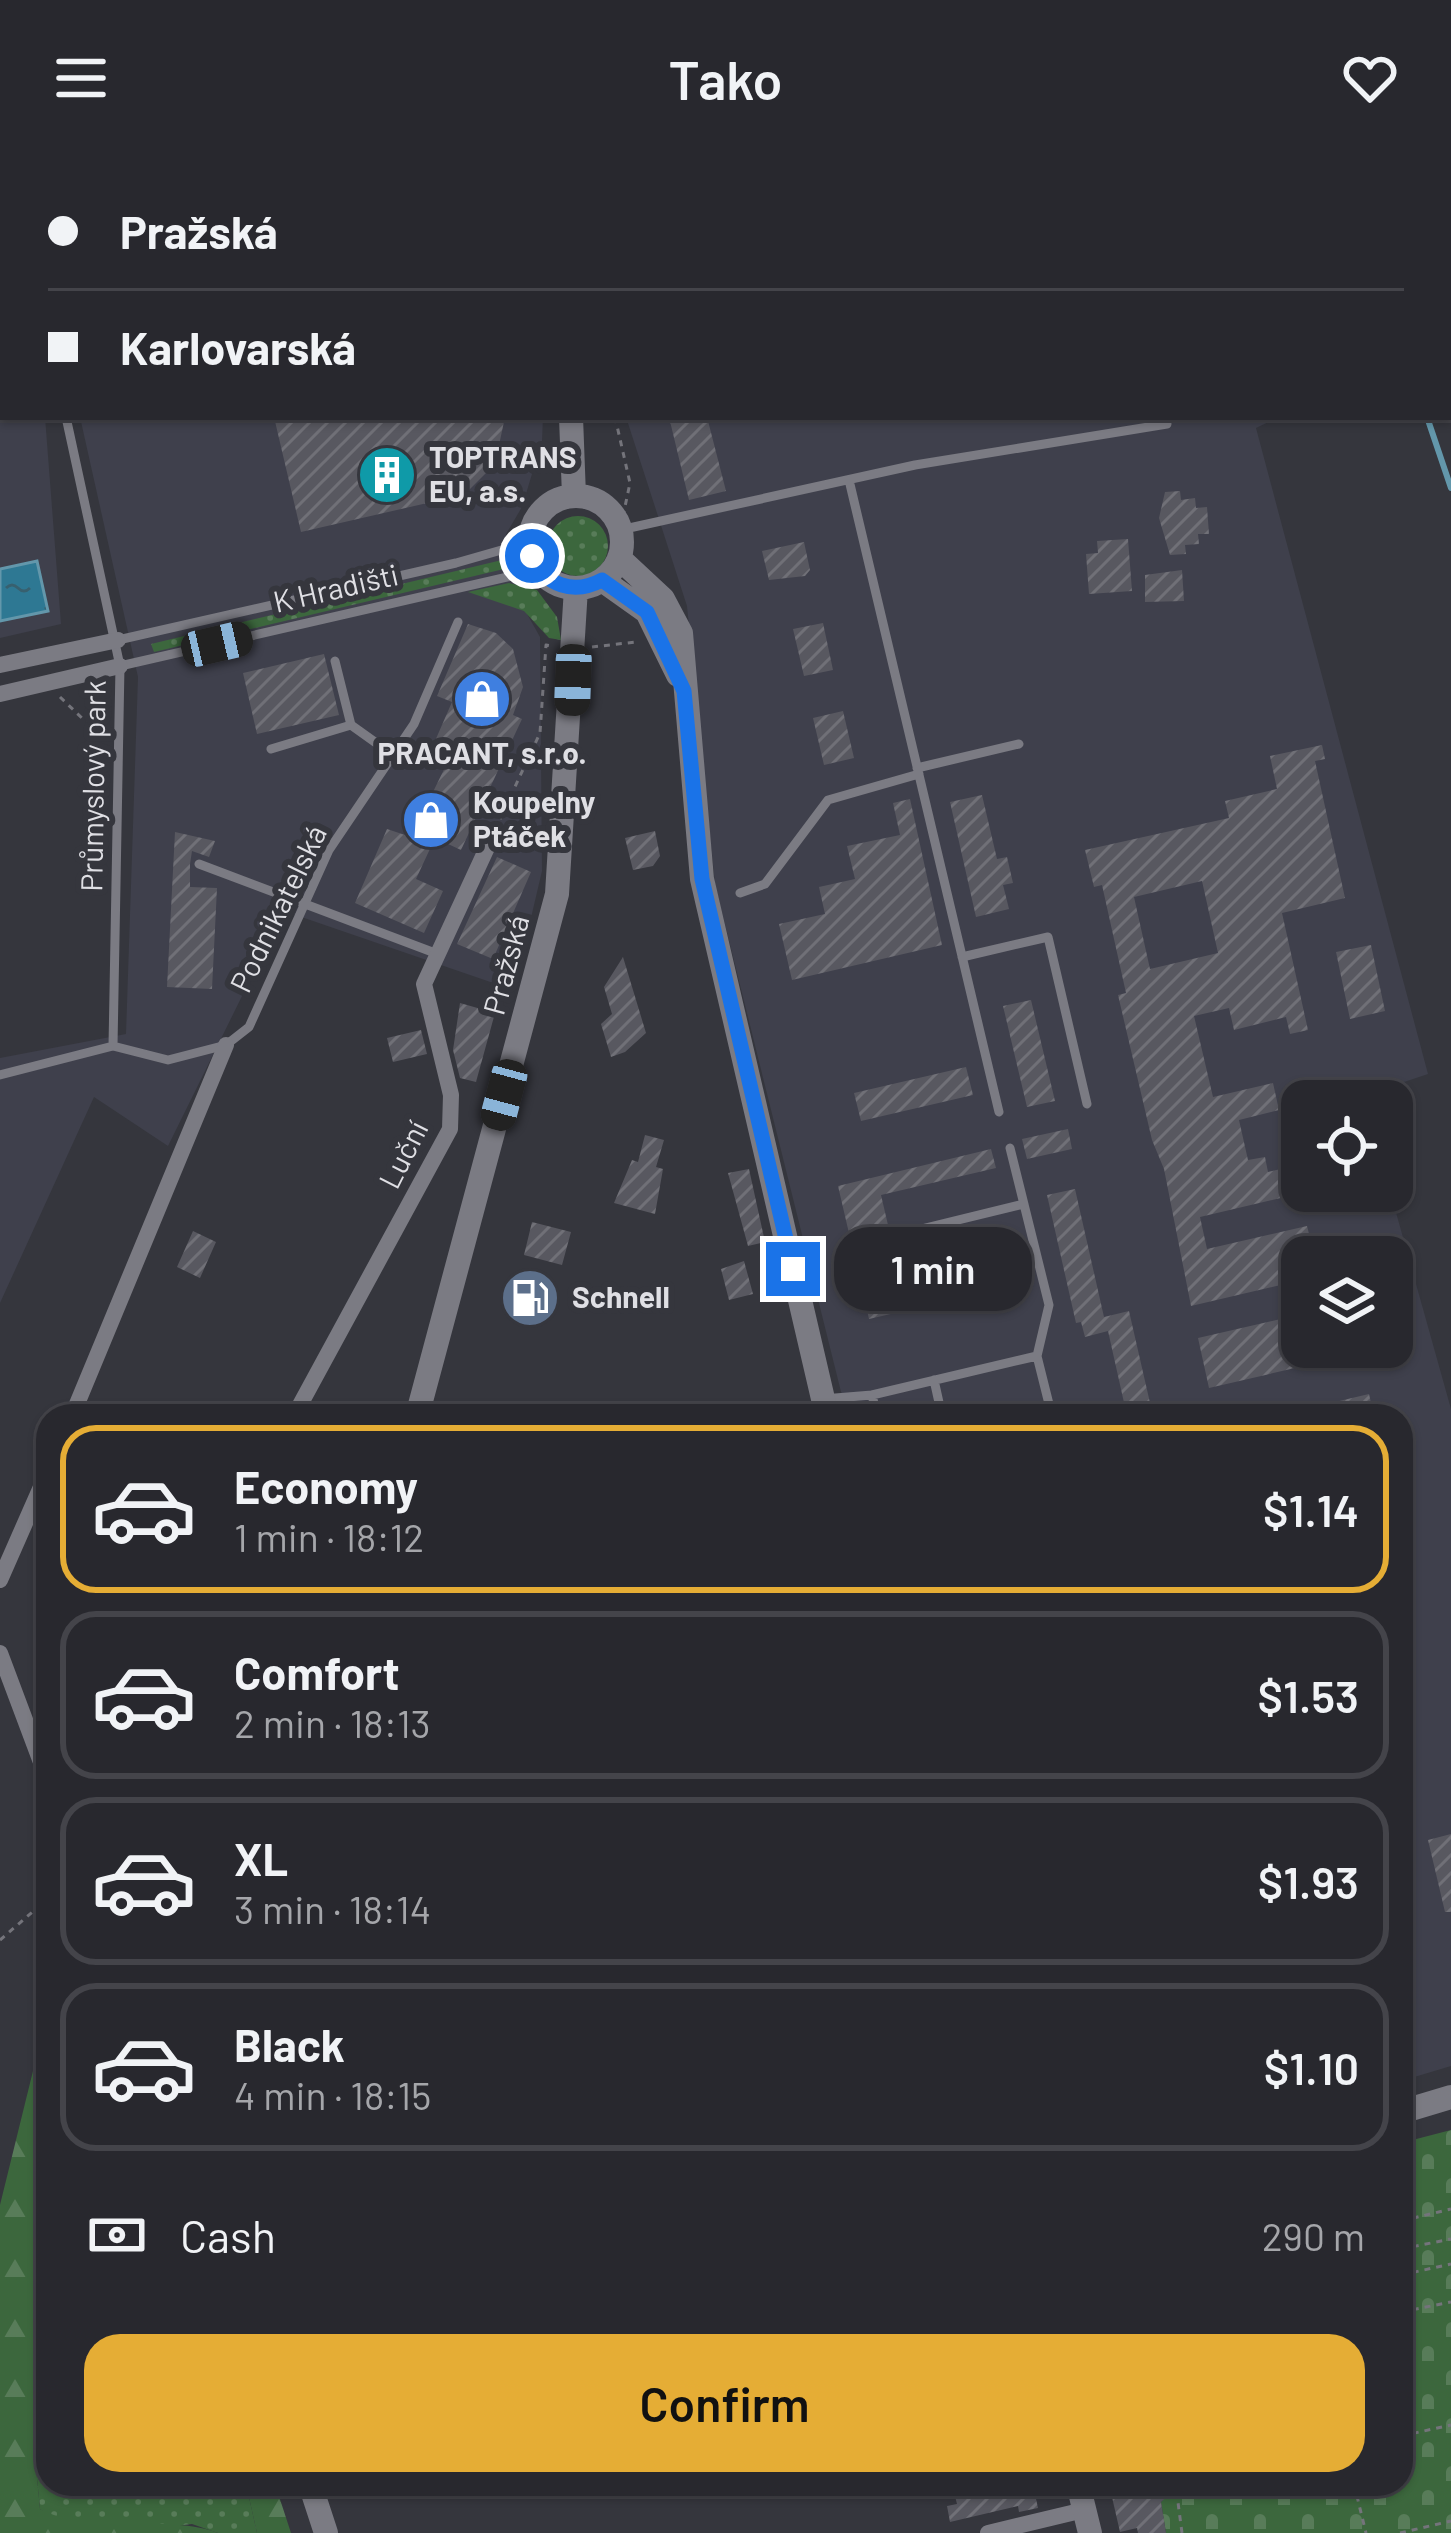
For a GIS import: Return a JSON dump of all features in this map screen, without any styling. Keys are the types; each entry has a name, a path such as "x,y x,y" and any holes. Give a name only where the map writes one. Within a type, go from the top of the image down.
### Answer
{"main road":[{"path":"572,420 574,496"},
{"path":"574,496 603,505 620,530 619,557 602,580 576,588 543,575 532,556 530,535 550,503 574,496"},
{"path":"619,557 663,598 678,622 702,879 824,1404"},
{"path":"602,580 638,601 662,637 687,706"},
{"name":"Pražská","path":"421,1404 557,894 576,588"},
{"path":"1413,2108 1451,2097"},
{"path":"314,2496 326,2533"}],"street":[{"name":"K Hradišti","path":"0,665 118,640"},
{"name":"K Hradišti","path":"0,694 120,666"},
{"name":"Luční","path":"301,1404 450,1129 451,1095 424,984 492,836"},
{"path":"77,1404 226,1045"},
{"path":"0,1580 36,1498"},
{"path":"0,1653 36,1749"},
{"path":"988,2533 1087,2521"}],"lane":[{"name":"Průmyslový park","path":"67,420 120,666 113,1046"},
{"path":"620,530 849,481 1167,424"},
{"path":"849,481 999,1112"},
{"name":"K Hradišti","path":"118,640 456,563 505,549 530,535"},
{"name":"K Hradišti","path":"120,666 512,576 543,575"},
{"name":"Podnikatelská","path":"226,1045 249,1027 329,850 414,724 458,622"},
{"path":"335,661 351,724 393,754"},
{"path":"271,748 351,724"},
{"path":"740,892 765,884 828,800 1019,744"},
{"path":"199,864 435,953"},
{"path":"962,958 1048,937 1087,1103"},
{"path":"0,1075 113,1046 168,1060 226,1045"},
{"path":"1010,1148 1049,1305 1037,1355 1049,1404"},
{"path":"913,1231 1024,1204"},
{"path":"839,1404 1037,1355"},
{"path":"934,1380 939,1404"},
{"path":"872,1395 874,1404"}],"path":[{"path":"616,420 630,482 620,530"},
{"path":"492,836 540,733 547,645 574,647 662,637"},
{"path":"47,694 70,704 84,720 119,724"},
{"path":"0,1940 36,1910"},
{"path":"1413,2218 1451,2209"},
{"path":"1413,2247 1451,2239"},
{"path":"1413,2272 1451,2264"},
{"path":"1413,2310 1451,2302"},
{"path":"1413,2433 1451,2425"},
{"path":"1176,2496 1182,2533"},
{"path":"1357,2496 1366,2533"},
{"path":"1400,2533 1451,2521"}],"shaded area":[{"path":"0,420 45,420 61,624 0,638"},
{"path":"81,420 543,420 542,441 522,507 506,534 522,605 540,637 542,871 514,990 284,911 168,1146 94,1097 0,1303 0,1058 126,1034 138,677"},
{"path":"627,420 1273,420 1256,428 1428,1074 1410,1080 1281,1080 1281,1212 1396,1212 1403,1236 1281,1236 1281,1368 1413,1368 1413,1273 1451,1409 1451,2066 1413,2077 1413,1404 844,1404 715,884 687,606"}],"green space":[{"path":"578,516 599,525 608,546 599,567 578,576 557,567 548,546 557,525"},
{"path":"502,560 504,569 154,652 151,644"},
{"path":"509,583 537,590 557,617 561,640 549,638 524,611 468,592"},
{"path":"36,2066 36,2496 40,2509 79,2520 198,2527 218,2533 0,2533 0,2205"},
{"path":"1451,2130 1451,2533 1166,2533 1161,2502 1167,2496 1413,2496 1413,2140"},
{"path":"39,2496 249,2496 257,2533 218,2533 192,2524 124,2532 55,2520 40,2509"},
{"path":"249,2496 279,2496 291,2533 257,2533"}],"water":[{"path":"37,561 48,611 0,621 0,569"}],"building":[{"name":"TOPTRANS EU, a.s.","path":"275,420 504,420 495,464 458,501 438,508 436,501 301,532"},
{"path":"670,420 708,420 726,491 689,500"},
{"path":"1180,491 1181,500 1195,498 1196,508 1207,507 1209,534 1198,534 1199,544 1185,545 1186,554 1170,555 1159,518 1165,492"},
{"path":"1128,539 1132,591 1089,594 1086,554 1098,553 1097,541"},
{"path":"804,542 810,570 805,576 769,580 762,551"},
{"path":"1182,570 1184,601 1145,602 1145,575"},
{"path":"823,623 833,670 804,676 793,629"},
{"path":"468,624 496,633 513,649 523,687 513,715 522,719 461,850 435,838 416,879 443,891 424,933 355,903 387,829 411,837 454,749 435,741 452,702 437,696"},
{"path":"324,654 339,715 257,734 243,673"},
{"path":"843,711 854,758 824,765 813,718"},
{"path":"1322,745 1325,759 1315,761 1345,898 1282,913 1308,1030 1290,1034 1286,1017 1234,1030 1229,1008 1194,1016 1213,1097 1273,1083 1279,1110 1239,1120 1248,1160 1265,1157 1268,1172 1281,1169 1281,1198 1200,1217 1207,1249 1307,1226 1310,1236 1281,1236 1281,1285 1191,1306 1164,1169 1152,1140 1118,995 1126,993 1102,885 1094,887 1085,850 1229,818 1225,801 1277,789 1270,756","holes":["1202,881 1218,953 1150,969 1134,897"]},
{"path":"982,795 997,859 1007,857 1013,883 1003,885 1009,909 976,917 950,802"},
{"path":"910,799 942,945 792,980 779,924 825,914 819,887 855,879 847,846 900,835 893,803"},
{"path":"655,831 660,856 653,866 633,870 625,838"},
{"path":"175,832 215,841 209,857 192,851 190,864 190,887 217,888 212,989 167,987"},
{"path":"497,857 531,872 493,959 457,944"},
{"path":"1371,945 1385,1011 1350,1019 1336,952"},
{"path":"623,957 646,1033 625,1052 611,1057 601,1024 612,1014 604,987"},
{"path":"1031,1000 1055,1101 1027,1107 1003,1006"},
{"path":"460,1003 495,1013 476,1082 460,1078 453,1050"},
{"path":"421,1030 427,1054 393,1062 387,1038"},
{"path":"966,1067 973,1095 861,1121 854,1093"},
{"path":"1068,1129 1072,1149 1027,1159 1022,1139"},
{"path":"645,1135 664,1140 656,1167 663,1169 655,1214 614,1203 632,1160 638,1162"},
{"path":"991,1149 996,1168 881,1195 895,1255 936,1245 938,1255 1013,1237 1018,1260 916,1283 921,1307 869,1319 838,1186"},
{"path":"749,1169 765,1242 748,1246 728,1173"},
{"path":"1075,1189 1104,1317 1129,1311 1150,1404 1124,1404 1108,1331 1085,1337 1081,1322 1076,1323 1047,1195"},
{"path":"532,1222 571,1232 562,1265 524,1255"},
{"path":"193,1231 216,1242 200,1278 177,1267"},
{"path":"744,1261 753,1294 729,1300 721,1269"},
{"path":"1281,1319 1281,1368 1295,1368 1209,1388 1198,1338"},
{"path":"1369,1394 1371,1404 1326,1404"},
{"path":"1451,1834 1451,1912 1445,1912 1428,1840"},
{"path":"955,2496 1035,2496 1038,2508 1019,2512 1018,2506 950,2522 947,2506 957,2504"},
{"path":"1112,2496 1168,2496 1161,2502 1166,2533 1138,2533 1137,2528 1120,2532"}],"waterway":[{"path":"1428,420 1451,488"}],"place":[{"name":"TOPTRANS EU, a.s.","path":"387,475"},
{"name":"PRACANT, s.r.o.","path":"482,699"},
{"name":"Koupelny Ptáček","path":"431,820"},
{"name":"Schnell","path":"530,1298"}],"route":[{"path":"532,556 553,582 576,588 602,580 638,601 674,662 687,706 702,879 793,1269"}]}
